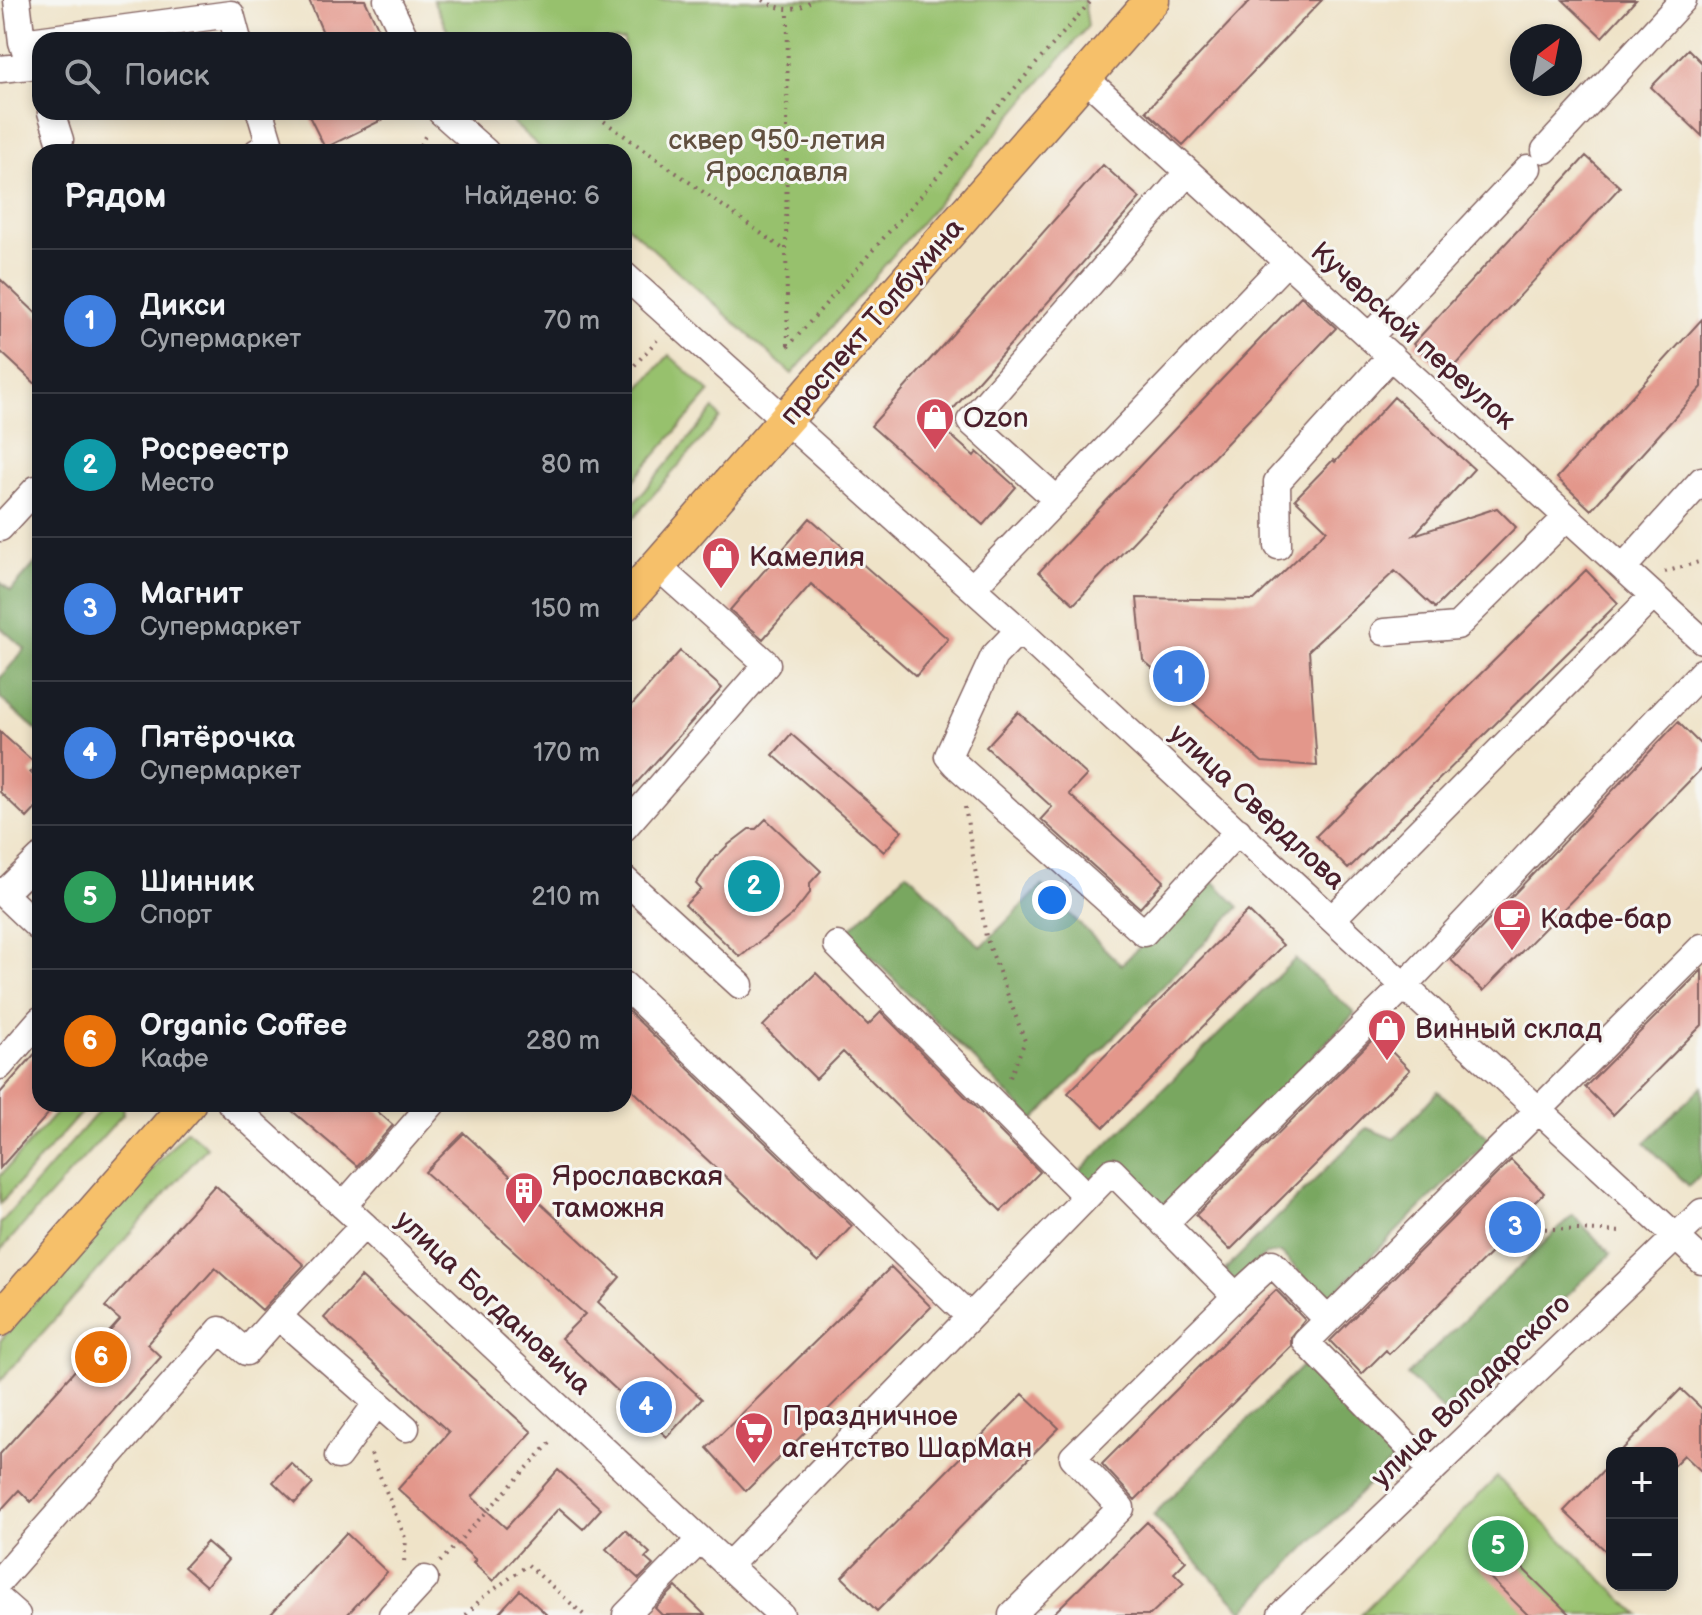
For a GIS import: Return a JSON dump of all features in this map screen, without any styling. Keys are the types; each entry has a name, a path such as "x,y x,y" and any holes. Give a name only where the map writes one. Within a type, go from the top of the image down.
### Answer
{"main road":[{"name":"проспект Толбухина","path":"1118,36 1140,0"},
{"name":"проспект Толбухина","path":"632,593 1152,0"},
{"path":"0,1319 181,1112"}],"street":[{"path":"0,69 31,65 17,0"},
{"path":"387,0 402,32"},
{"path":"1118,36 1125,0"},
{"path":"1369,337 1683,0"},
{"path":"1690,0 1702,11"},
{"path":"160,32 231,14 236,32"},
{"name":"Кучерской переулок","path":"1084,77 1567,517 1627,566 1653,596 1702,640"},
{"path":"54,120 60,140"},
{"path":"262,120 270,144"},
{"path":"450,120 477,144"},
{"path":"1056,499 970,421 1188,172"},
{"path":"973,587 1286,262"},
{"name":"улица Свердлова","path":"632,282 973,587 1702,1261"},
{"path":"1278,546 1277,482 1391,356"},
{"path":"1627,566 1702,480"},
{"path":"0,528 32,493"},
{"path":"1384,632 1457,626 1567,517"},
{"path":"632,819 767,664 657,566"},
{"path":"1333,918 1653,596"},
{"path":"1019,630 994,656 948,756 956,765 1144,933 1238,831"},
{"path":"1164,1224 1405,985 1702,672"},
{"path":"32,865 2,893 32,921"},
{"path":"632,886 740,985"},
{"path":"837,945 1086,1196"},
{"path":"1432,1471 1306,1342 1702,947"},
{"path":"632,993 969,1316"},
{"path":"0,1066 32,1029"},
{"name":"улица Богдановича","path":"240,1112 776,1613"},
{"path":"343,1206 425,1112"},
{"path":"728,1566 1112,1171 1236,1296"},
{"name":"улица Володарского","path":"1281,1615 1702,1212"},
{"path":"0,1580 220,1330 246,1352 364,1225"},
{"path":"1012,1615 1121,1508 1073,1457 1236,1296 1272,1263 1328,1320"},
{"path":"278,1316 406,1428"},
{"path":"338,1456 377,1403"},
{"path":"626,1615 700,1540"},
{"path":"395,1612 425,1579"},
{"path":"0,1600 17,1615"}],"path":[{"path":"763,0 788,11 803,7 812,0"},
{"path":"788,11 788,347 1092,0"},
{"path":"602,120 786,251"},
{"path":"632,368 659,338"},
{"path":"1627,566 1662,573 1702,561"},
{"path":"956,765 971,836 986,937 1025,1041 998,1107"},
{"path":"1529,1228 1624,1232"},
{"path":"360,1426 406,1540 395,1612"},
{"path":"425,1579 551,1442"},
{"path":"466,1615 482,1598 528,1565 584,1615"}],"green space":[{"name":"сквер 950-летия Ярославля","path":"433,0 1084,0 1088,26 792,374 632,230 632,144 536,144 510,120 632,120 632,32 448,32"},
{"path":"669,355 710,392 632,482 632,397"},
{"path":"714,409 720,418 632,519 632,505"},
{"path":"32,567 32,726 0,698 0,678 25,649 0,627 0,582 11,591"},
{"path":"907,872 981,947 1042,886 1121,965 1210,878 1239,907 1034,1120 847,932"},
{"path":"1295,959 1355,1013 1164,1207 1120,1161 1088,1182 1079,1172"},
{"path":"1702,1086 1702,1174 1689,1186 1645,1143"},
{"path":"1438,1091 1490,1139 1327,1300 1281,1253 1266,1254 1237,1284 1225,1270 1367,1128 1394,1139"},
{"path":"57,1112 82,1112 0,1204 0,1176"},
{"path":"98,1112 123,1112 0,1251 0,1224"},
{"path":"187,1130 207,1147 0,1381 0,1341"},
{"path":"1573,1215 1611,1254 1444,1411 1407,1375"},
{"path":"1303,1365 1395,1458 1243,1611 1153,1515"},
{"path":"1497,1477 1606,1583 1606,1591 1614,1591 1639,1615 1360,1615"}],"building":[{"path":"309,0 365,0 380,32 323,32"},
{"path":"1251,0 1322,0 1183,145 1146,111"},
{"path":"1563,0 1636,0 1602,37"},
{"path":"1688,49 1702,63 1702,136 1651,87"},
{"path":"311,120 382,120 333,144 323,144"},
{"path":"1586,156 1620,187 1447,375 1413,344"},
{"path":"1103,165 1140,198 939,425 974,456 977,452 1016,487 983,525 871,426"},
{"path":"0,279 32,309 32,381 0,351"},
{"path":"1301,296 1336,328 1074,604 1039,572"},
{"path":"1702,319 1702,387 1591,510 1557,478"},
{"path":"1394,397 1474,469 1414,535 1497,508 1516,527 1435,608 1395,571 1309,650 1317,766 1262,762 1143,660 1137,598 1254,600 1327,530 1295,499 1333,460 1335,462"},
{"path":"810,518 948,639 916,676 811,584 763,639 730,610"},
{"path":"1586,570 1618,603 1348,869 1316,836"},
{"path":"680,651 722,688 632,788 632,705"},
{"path":"1018,712 1087,775 1069,794 1164,881 1140,908 1041,819 1052,807 986,747"},
{"path":"1678,722 1702,746 1702,768 1483,991 1451,960"},
{"path":"0,732 32,761 32,813 27,818 0,792"},
{"path":"791,734 902,831 884,852 773,755"},
{"path":"766,819 821,871 810,883 810,893 793,914 740,957 685,905 701,889 696,884 712,861 728,845 749,829 756,829"},
{"path":"1248,911 1283,945 1104,1127 1068,1093"},
{"path":"1702,970 1702,1025 1613,1115 1585,1087"},
{"path":"816,973 868,1025 881,1012 1040,1172 1001,1211 843,1052 816,1079 763,1026"},
{"path":"632,1015 852,1226 818,1263 632,1089"},
{"path":"1376,1036 1410,1070 1230,1250 1196,1215"},
{"path":"32,1057 32,1112 50,1112 0,1168 0,1093"},
{"path":"293,1112 378,1112 393,1125 357,1166"},
{"path":"464,1133 620,1277 598,1302 702,1399 667,1437 561,1338 585,1314 425,1172"},
{"path":"1511,1160 1544,1193 1519,1218 1523,1221 1389,1354 1386,1350 1362,1374 1330,1341"},
{"path":"215,1185 304,1265 262,1310 215,1268 147,1344 161,1357 31,1502 19,1490 0,1511 0,1454 120,1320 105,1307"},
{"path":"891,1267 931,1307 746,1491 707,1448"},
{"path":"361,1277 532,1432 472,1497 506,1528 558,1470 601,1509 583,1529 559,1508 493,1581 473,1563 476,1560 398,1489 449,1432 324,1318"},
{"path":"1276,1290 1305,1320 1291,1337 1291,1346 1135,1500 1102,1464"},
{"path":"1681,1389 1702,1409 1702,1472 1684,1455 1678,1461 1678,1447 1625,1447"},
{"path":"1023,1394 1059,1428 877,1611 842,1577"},
{"path":"291,1463 313,1484 295,1503 273,1482"},
{"path":"1606,1467 1606,1551 1564,1511"},
{"path":"1147,1522 1186,1561 1174,1573 1184,1583 1150,1615 1052,1615"},
{"path":"625,1530 650,1553 645,1558 653,1565 639,1579 606,1549"},
{"path":"346,1533 387,1572 347,1615 270,1615"},
{"path":"207,1542 228,1560 206,1586 184,1567"},
{"path":"1497,1543 1570,1615 1528,1615 1476,1564"},
{"path":"676,1587 705,1615 662,1615 655,1608"},
{"path":"520,1590 547,1615 497,1615"}],"place":[{"name":"Ozon","path":"935,451"},
{"name":"Камелия","path":"721,590"},
{"name":"Дикси","path":"1179,676"},
{"name":"Росреестр","path":"754,886"},
{"name":"Кафе-бар","path":"1512,952"},
{"name":"Винный склад","path":"1387,1062"},
{"name":"Ярославская таможня","path":"524,1225"},
{"name":"Магнит","path":"1515,1227"},
{"name":"Organic Coffee","path":"101,1357"},
{"name":"Пятёрочка","path":"646,1407"},
{"name":"Праздничное агентство ШарМан","path":"754,1465"},
{"name":"Шинник","path":"1498,1546"}]}
